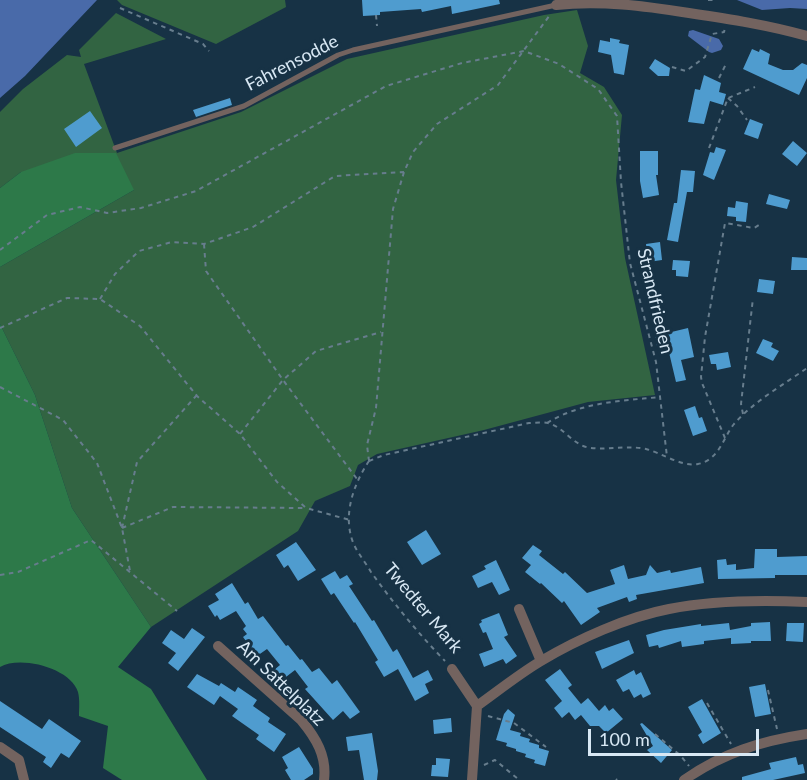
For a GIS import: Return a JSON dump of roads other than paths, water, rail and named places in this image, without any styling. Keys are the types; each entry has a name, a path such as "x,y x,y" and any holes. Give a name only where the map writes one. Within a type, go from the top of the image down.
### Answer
{"street":[{"name":"Fahrensodde","path":"553,9 582,2 656,8 738,20 807,36"},
{"path":"472,780 477,711 541,661 591,636 637,618 669,609 771,601 807,602"},
{"path":"519,609 541,661"},
{"name":"Am Sattelplatz","path":"218,646 301,720 312,734 323,758 324,780"},
{"name":"Twedter Mark","path":"452,669 477,711"},
{"path":"684,780 747,746 807,734"},
{"path":"0,747 19,760 24,780"}],"lane":[{"name":"Fahrensodde","path":"115,148 244,106 338,55 353,50 553,9"}],"water":[{"path":"0,0 97,0 25,76 0,98"},
{"path":"737,0 807,0 807,9 762,10"},
{"path":"693,30 719,39 723,46 721,50 709,52 688,36 689,31"}]}
